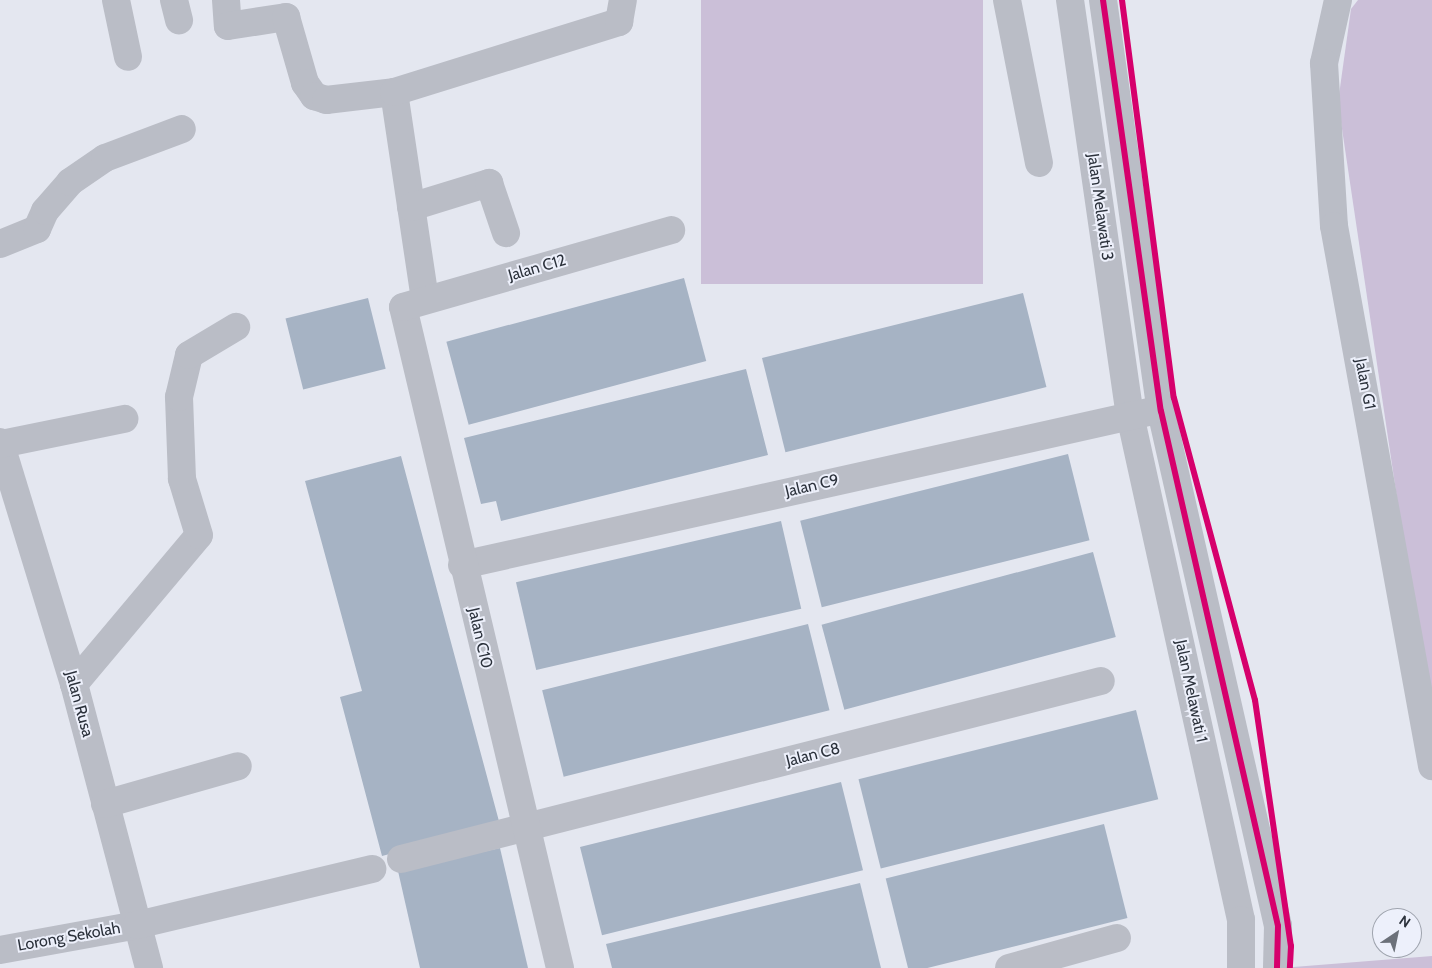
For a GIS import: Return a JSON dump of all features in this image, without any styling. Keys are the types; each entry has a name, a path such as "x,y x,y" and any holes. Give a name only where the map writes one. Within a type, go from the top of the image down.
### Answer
{"street":[{"path":"116,0 128,57"},
{"path":"226,0 228,26 286,16 305,83 314,96 326,100 394,92 620,22 623,0"},
{"path":"1007,0 1040,163"},
{"name":"Jalan Melawati 3","path":"1070,0 1130,415"},
{"name":"Jalan Melawati 1","path":"1103,0 1161,411 1278,926 1276,968"},
{"name":"Jalan G1","path":"1338,0 1324,63 1334,226 1432,766"},
{"name":"Jalan C10","path":"394,92 411,207 414,303 462,564 560,968"},
{"path":"0,244 37,229 46,211 70,182 105,158 182,129"},
{"path":"411,207 489,183 506,233"},
{"name":"Jalan C12","path":"414,303 671,230"},
{"path":"74,684 199,535 182,479 179,397 189,356 236,327"},
{"name":"Jalan C9","path":"462,564 1130,415 1161,411"},
{"name":"Jalan Melawati 1","path":"1130,415 1241,920 1241,968"},
{"path":"2,453 124,419"},
{"name":"Jalan Rusa","path":"2,453 74,684 104,804 149,968"},
{"name":"Jalan C8","path":"401,859 1101,681"},
{"path":"104,804 238,766"},
{"name":"Lorong Sekolah","path":"0,950 137,925 372,869"},
{"path":"1008,968 1116,938"}],"shaded area":[{"path":"701,0 983,0 983,284 701,284"},
{"path":"1358,0 1432,0 1432,733 1338,102 1351,9"},
{"path":"1432,956 1432,968 1281,968 1422,958"}],"building":[{"path":"684,278 706,361 469,425 446,342"},
{"path":"1023,293 1046,387 785,452 762,358"},
{"path":"368,298 386,369 303,389 286,319"},
{"path":"746,369 768,455 501,521 496,501 481,504 464,438"},
{"path":"1068,454 1090,540 822,607 800,521"},
{"path":"401,456 500,825 382,856 340,697 362,691 305,481"},
{"path":"781,521 801,609 536,670 516,582"},
{"path":"1093,552 1116,637 844,710 822,625"},
{"path":"808,624 830,710 564,777 542,690"},
{"path":"1136,710 1158,799 881,868 858,779"},
{"path":"841,782 863,870 602,935 580,847"},
{"path":"1104,824 1127,918 927,968 908,968 886,878"},
{"path":"500,848 528,968 420,968 398,871"},
{"path":"860,883 881,968 612,968 606,944"}],"cycle path":[{"path":"1103,0 1161,411 1278,926 1277,968"},
{"path":"1122,0 1174,398 1255,700 1291,946 1290,968"}]}
